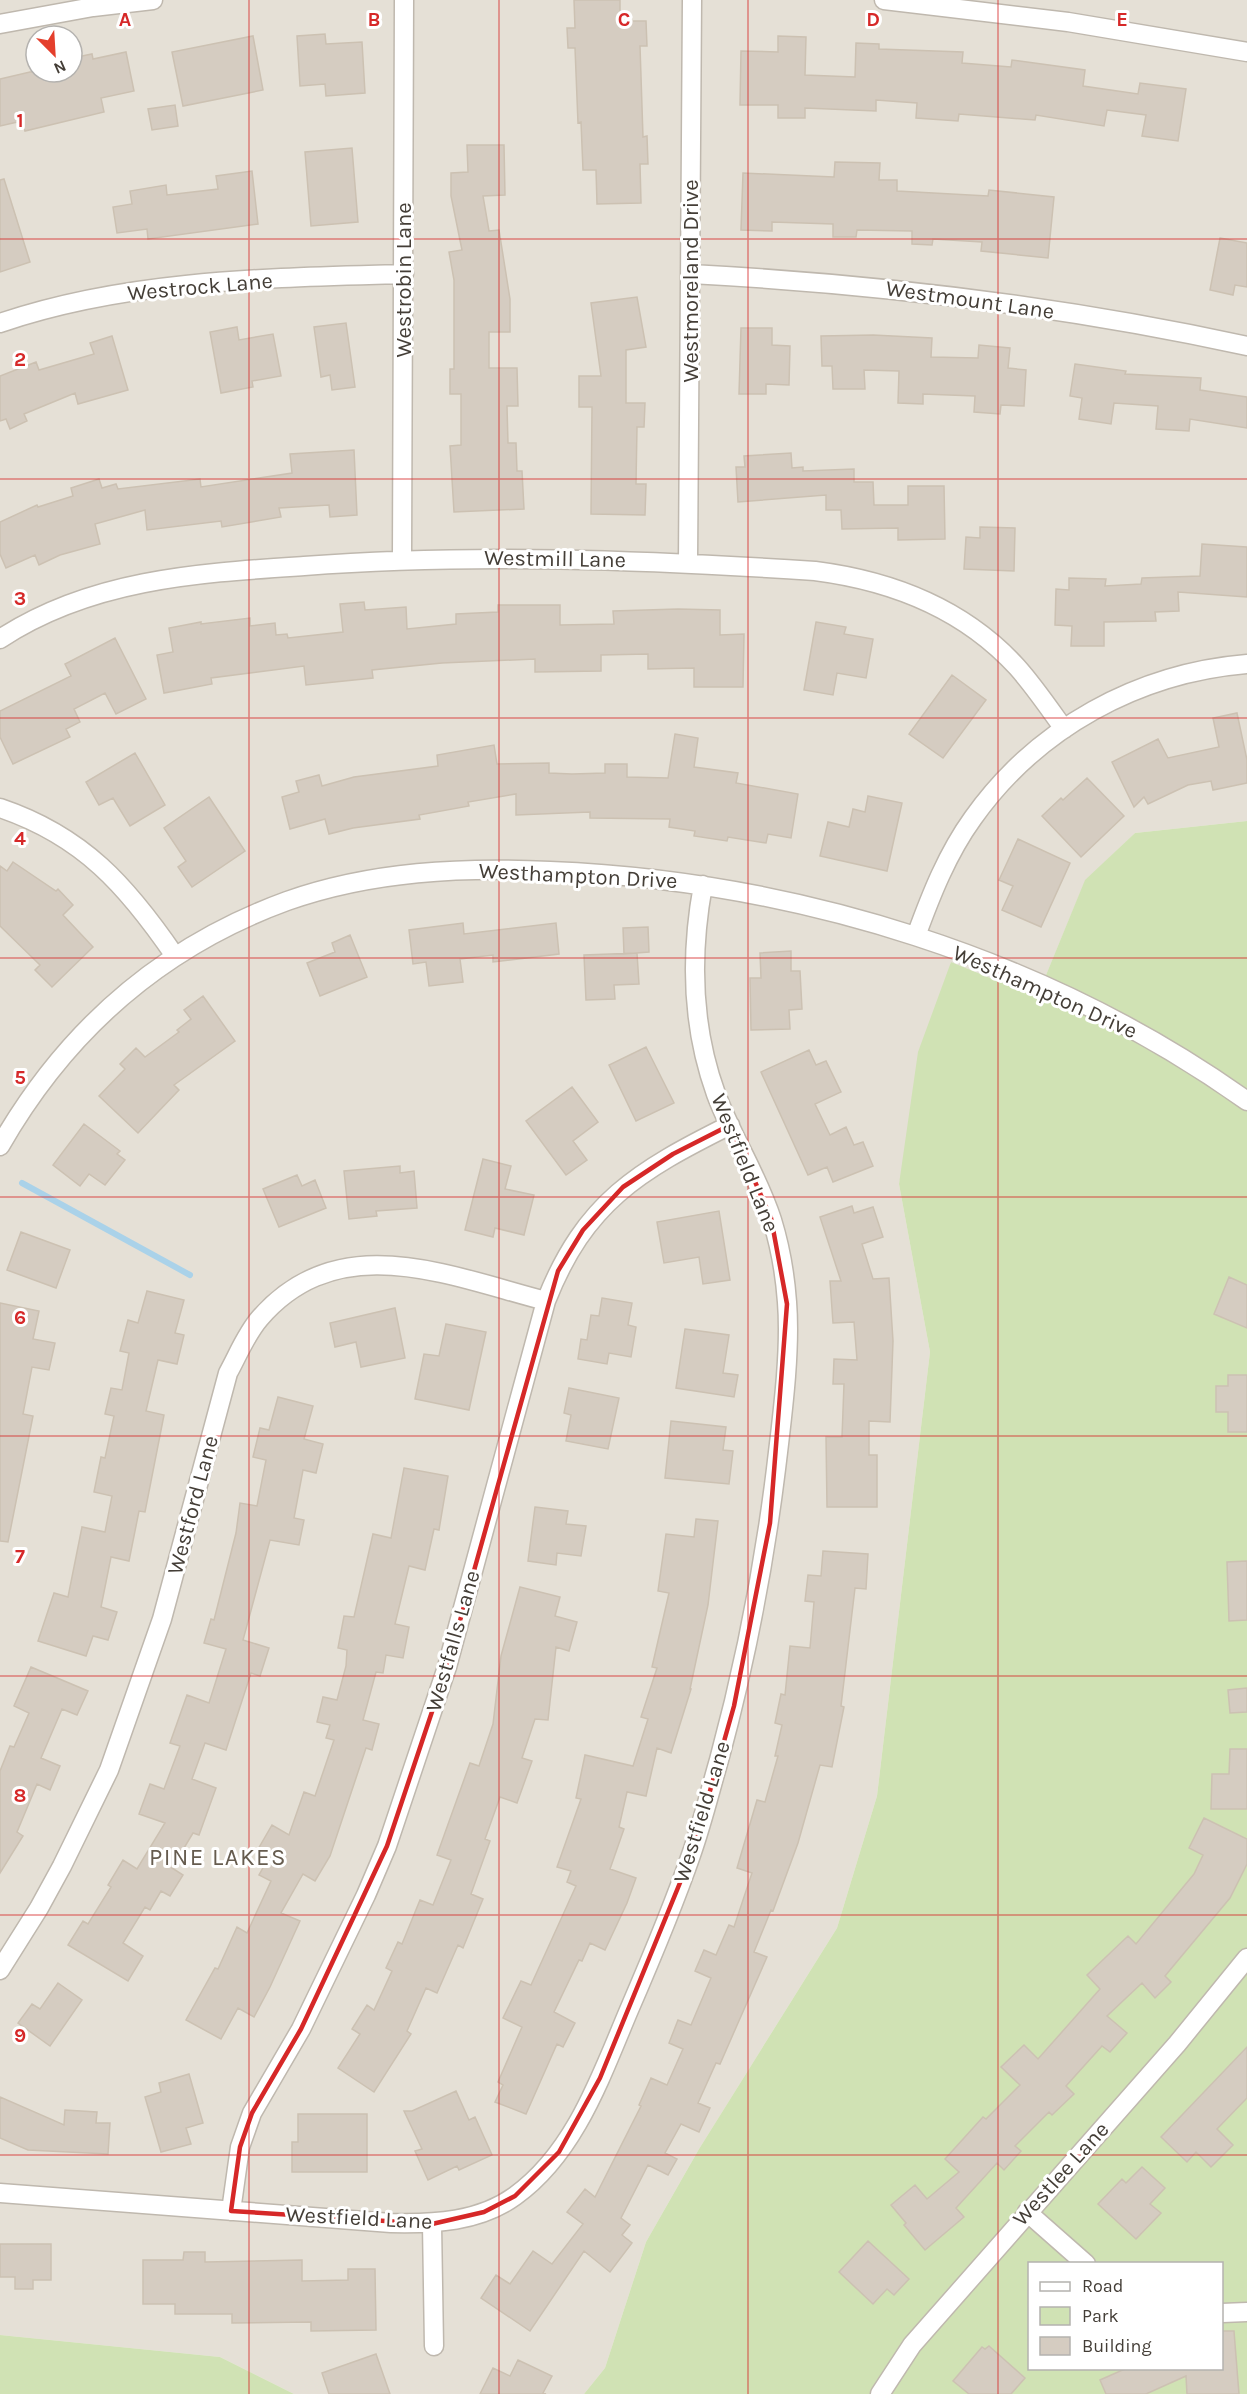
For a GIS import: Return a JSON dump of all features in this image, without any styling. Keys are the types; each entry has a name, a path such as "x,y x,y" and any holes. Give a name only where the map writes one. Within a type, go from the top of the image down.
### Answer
{"street":[{"path":"0,24 93,7 153,0"},
{"name":"Westrobin Lane","path":"402,559 404,0"},
{"name":"Westmoreland Drive","path":"688,563 692,0"},
{"path":"884,0 1080,23 1247,52"},
{"name":"Westrock Lane","path":"0,323 70,302 138,292 220,283 404,274"},
{"name":"Westmount Lane","path":"691,274 836,283 959,297 1163,329 1247,346"},
{"name":"Westmill Lane","path":"0,639 23,625 93,595 138,583 225,571 402,559 553,558 688,563 844,575 895,588 959,618 990,640 1028,680 1064,729"},
{"path":"916,936 943,869 972,819 1019,765 1064,729 1116,699 1159,680 1203,669 1247,664"},
{"path":"0,808 52,831 96,861 138,905 175,956"},
{"name":"Westhampton Drive","path":"0,1146 31,1094 61,1055 107,1010 175,956 229,926 288,901 336,887 393,875 421,872 533,870 613,873 703,885 799,904 916,936 1002,969 1080,1003 1144,1036 1247,1101"},
{"name":"Westfield Lane","path":"0,2193 391,2223 432,2224 484,2212 515,2196 545,2168 570,2136 600,2078 671,1910 693,1851 734,1706 755,1607 770,1523 780,1437 788,1333 784,1274 771,1218 717,1096 707,1066 694,997 694,954 703,885"},
{"name":"Westfalls Lane","path":"231,2211 240,2147 252,2113 301,2028 366,1895 390,1837 447,1667 546,1301 568,1252 600,1208 646,1169 730,1125"},
{"name":"Westford Lane","path":"0,1970 45,1898 109,1770 162,1619 228,1373 245,1340 260,1319 280,1299 325,1272 372,1264 408,1266 546,1301"},
{"name":"Westlee Lane","path":"879,2394 912,2345 1177,2044 1247,1958"},
{"path":"1027,2212 1084,2262"},
{"path":"432,2224 434,2346"},
{"path":"1223,2313 1247,2312"}],"highlighted area":[{"path":"730,1125 771,1218 787,1304 770,1523 734,1706 693,1851 600,2078 559,2152 515,2196 484,2212 432,2224 231,2211 240,2147 252,2113 301,2029 387,1846 447,1667 558,1271 583,1230 623,1187 673,1154"}],"shaded area":[{"path":"0,0 1247,0 1247,821 1135,833 1085,881 1037,997 951,962 899,1184 930,1352 877,1796 837,1928 699,2149 646,2242 605,2368 584,2394 294,2394 220,2357 0,2335"}],"green space":[{"path":"1247,821 1247,2394 584,2394 605,2368 646,2242 699,2149 837,1928 877,1796 930,1352 899,1184 918,1052 951,962 1037,997 1085,880 1135,833"},
{"path":"0,2335 220,2357 294,2394 0,2394"}],"building":[{"path":"574,0 620,0 620,21 646,21 647,46 640,46 643,137 647,136 648,164 640,164 641,203 597,204 596,170 583,170 581,122 578,123 575,48 568,48 567,28 575,28"},
{"path":"325,34 326,44 362,42 365,93 326,96 325,84 300,86 297,36"},
{"path":"253,36 263,90 183,106 172,52"},
{"path":"778,36 806,37 805,75 855,77 856,43 879,44 879,49 963,52 962,63 1011,67 1012,60 1085,70 1083,86 1138,94 1140,83 1186,89 1178,141 1142,136 1146,115 1107,110 1104,126 1036,115 1035,120 959,114 958,121 916,118 917,103 876,100 876,111 805,108 805,118 778,118 778,105 740,105 741,51 778,52"},
{"path":"126,52 134,91 101,98 104,112 25,131 22,121 0,126 0,79 24,73 24,84 84,84 84,56 92,54 93,59"},
{"path":"175,105 178,126 152,130 148,109"},
{"path":"467,145 504,145 505,195 483,196 489,231 499,230 510,299 510,332 489,332 489,368 517,368 518,406 507,406 508,443 516,443 517,471 522,471 524,509 454,512 450,446 461,445 461,394 450,394 450,369 454,369 454,280 449,252 462,250 451,196 451,173 468,172"},
{"path":"352,148 358,222 311,226 305,152"},
{"path":"835,162 880,163 879,180 897,180 897,191 988,196 989,190 1054,197 1048,258 981,251 982,242 933,239 932,245 912,244 912,231 857,230 856,237 833,237 833,224 772,222 772,231 741,230 743,173 834,177"},
{"path":"252,171 258,224 148,239 147,229 117,233 113,207 132,204 130,191 166,185 167,195 218,189 216,176"},
{"path":"4,179 30,262 0,272 0,180"},
{"path":"1220,238 1247,243 1247,287 1235,285 1233,295 1210,290"},
{"path":"637,297 646,347 626,350 626,403 645,403 644,427 637,427 636,484 646,484 645,515 591,514 592,407 579,407 579,376 601,376 591,303"},
{"path":"346,323 355,387 332,390 330,375 321,377 314,327"},
{"path":"237,327 239,340 273,334 281,376 252,381 253,387 221,393 210,332"},
{"path":"741,328 772,328 772,345 790,346 789,385 766,384 766,394 739,394"},
{"path":"873,335 932,338 931,357 978,358 979,345 1010,348 1008,368 1026,370 1024,406 1001,405 1000,414 974,412 975,396 923,394 923,404 898,403 899,371 864,370 865,389 833,389 832,366 822,366 821,336"},
{"path":"112,336 128,390 78,404 75,393 24,414 27,421 10,429 6,419 0,421 0,376 36,362 39,370 94,354 90,343"},
{"path":"1075,364 1126,371 1125,374 1201,378 1200,390 1247,397 1247,428 1190,419 1189,431 1156,429 1158,406 1114,403 1111,424 1079,419 1082,398 1070,396"},
{"path":"354,450 357,515 330,517 329,505 279,508 281,517 222,527 221,521 147,530 145,510 95,524 100,544 60,555 39,565 35,555 6,568 0,554 0,522 37,505 38,507 73,496 71,488 99,479 102,488 116,484 118,489 200,479 201,487 292,473 290,454"},
{"path":"791,453 792,468 803,467 803,471 854,469 854,482 873,482 874,505 908,505 908,486 944,486 945,539 898,540 898,528 842,529 841,510 826,510 826,495 738,502 736,467 745,467 744,456"},
{"path":"980,527 1015,528 1014,571 964,569 966,537 980,538"},
{"path":"1202,544 1247,547 1247,597 1178,592 1179,611 1155,612 1156,621 1104,622 1104,646 1071,646 1072,626 1055,625 1056,589 1069,590 1069,578 1106,579 1105,586 1141,584 1142,578 1200,576"},
{"path":"364,602 365,610 406,607 407,629 456,624 456,614 498,612 498,605 560,605 560,625 614,624 613,611 720,610 720,635 744,634 743,687 694,687 694,668 648,669 648,654 601,655 601,671 535,672 535,659 442,663 372,670 373,678 306,685 304,666 211,678 212,684 164,693 157,655 173,652 169,628 201,622 201,624 250,618 250,626 275,623 276,635 287,634 288,638 343,632 340,604"},
{"path":"816,622 846,627 844,634 873,639 866,678 837,673 833,695 804,690"},
{"path":"115,638 146,699 116,714 105,693 74,709 80,722 66,729 70,737 13,764 0,737 0,711 71,676 65,664"},
{"path":"952,675 986,700 943,758 909,734"},
{"path":"1237,713 1247,760 1247,783 1213,790 1211,781 1188,785 1148,804 1144,797 1134,807 1112,762 1158,739 1168,758 1219,747 1213,718"},
{"path":"675,734 698,738 694,767 738,773 736,783 798,794 791,838 768,834 766,843 728,837 727,841 694,836 695,831 669,827 670,819 590,818 590,812 516,815 516,794 468,802 469,806 419,815 420,819 353,828 329,834 325,819 290,829 282,797 299,792 296,781 319,775 322,786 354,777 438,766 437,755 494,745 497,764 549,763 549,773 572,774 605,773 605,764 627,764 627,777 668,778"},
{"path":"135,753 165,805 130,826 113,798 99,805 86,782"},
{"path":"1087,778 1124,816 1081,857 1042,816"},
{"path":"868,796 902,803 887,871 820,856 828,822 849,827 853,809 865,812"},
{"path":"209,797 245,851 192,887 178,867 186,861 164,828"},
{"path":"1018,839 1070,863 1041,927 1002,910 1013,886 999,880"},
{"path":"13,862 56,891 58,889 73,905 63,915 93,947 52,987 35,970 40,965 0,926 0,866 7,871"},
{"path":"463,923 464,934 556,923 559,954 493,962 493,955 460,959 463,982 429,986 426,962 413,964 409,930"},
{"path":"648,927 649,952 624,954 623,928"},
{"path":"350,935 367,977 320,996 307,963 335,952 332,943"},
{"path":"791,951 791,971 800,971 802,1009 789,1010 790,1029 751,1030 750,978 761,978 760,953"},
{"path":"637,953 639,984 614,985 615,999 586,1000 584,955"},
{"path":"203,996 235,1041 174,1085 179,1090 138,1133 99,1096 125,1069 120,1064 136,1048 145,1057 179,1032 177,1030 191,1019 184,1010"},
{"path":"646,1047 674,1103 636,1121 609,1065"},
{"path":"809,1050 816,1065 826,1061 841,1092 815,1104 830,1135 846,1127 854,1145 863,1142 873,1166 833,1182 827,1167 808,1175 761,1072"},
{"path":"572,1087 598,1122 573,1141 587,1160 566,1175 526,1121"},
{"path":"84,1124 120,1151 117,1154 125,1160 105,1185 89,1174 80,1186 53,1165"},
{"path":"483,1159 511,1166 505,1189 534,1195 524,1235 495,1228 493,1237 465,1230"},
{"path":"400,1166 400,1173 414,1171 417,1208 376,1211 377,1216 349,1219 344,1171"},
{"path":"297,1175 302,1186 315,1180 326,1208 279,1227 263,1189"},
{"path":"852,1206 854,1213 873,1207 883,1237 862,1244 873,1279 889,1278 893,1341 890,1422 869,1421 869,1455 877,1455 877,1507 827,1507 826,1437 842,1437 844,1384 833,1384 834,1359 857,1360 854,1322 833,1323 830,1281 841,1281 820,1217"},
{"path":"719,1211 730,1280 703,1284 699,1257 664,1263 657,1222"},
{"path":"21,1232 70,1250 56,1288 7,1270"},
{"path":"1229,1277 1247,1285 1247,1328 1214,1314"},
{"path":"147,1291 184,1300 175,1333 184,1335 177,1364 158,1360 146,1411 164,1415 145,1512 139,1511 129,1561 111,1557 101,1607 117,1612 108,1640 93,1636 86,1656 38,1641 54,1593 68,1597 82,1527 105,1532 112,1496 94,1492 101,1457 105,1458 114,1416 105,1414 111,1388 122,1390 129,1353 120,1351 128,1320 138,1323"},
{"path":"602,1298 632,1303 628,1325 636,1327 631,1357 609,1353 607,1364 578,1359 581,1339 587,1340 591,1315 599,1316"},
{"path":"0,1303 39,1311 33,1339 55,1343 49,1370 32,1367 23,1414 33,1416 8,1542 0,1541"},
{"path":"395,1308 405,1358 361,1367 356,1342 335,1347 330,1323"},
{"path":"446,1324 486,1332 469,1410 415,1399 424,1354 439,1356"},
{"path":"685,1329 729,1335 723,1373 738,1375 734,1397 676,1388"},
{"path":"1228,1375 1247,1375 1247,1432 1228,1432 1228,1412 1216,1412 1216,1386 1228,1386"},
{"path":"569,1388 619,1398 608,1449 566,1441 571,1415 564,1413"},
{"path":"278,1397 313,1406 304,1439 323,1444 316,1473 303,1470 294,1518 304,1520 299,1545 270,1540 243,1640 269,1648 260,1676 251,1673 226,1750 205,1743 192,1779 216,1788 199,1835 193,1833 172,1868 183,1875 170,1896 161,1891 150,1910 145,1907 123,1943 143,1956 128,1981 68,1945 83,1921 88,1924 111,1887 108,1885 123,1860 137,1869 165,1823 139,1814 150,1784 164,1789 180,1746 170,1743 187,1695 209,1703 226,1649 204,1643 211,1619 214,1620 236,1533 240,1503 257,1506 266,1460 253,1457 260,1428 269,1430"},
{"path":"671,1421 726,1427 723,1450 733,1451 729,1484 665,1478"},
{"path":"404,1468 448,1476 439,1530 434,1529 425,1570 409,1566 395,1624 409,1627 403,1658 386,1655 383,1673 376,1672 363,1720 379,1724 372,1750 366,1748 330,1856 315,1881 303,1874 281,1913 300,1921 270,1987 254,2017 238,2008 221,2039 186,2020 215,1968 218,1969 237,1927 247,1933 271,1881 259,1875 269,1857 257,1851 272,1825 289,1835 304,1792 315,1796 334,1740 326,1738 330,1725 317,1722 323,1697 337,1700 346,1666 347,1650 338,1648 344,1616 354,1617 373,1534 391,1538"},
{"path":"535,1507 568,1511 566,1524 586,1526 581,1556 557,1553 556,1565 528,1561"},
{"path":"696,1519 718,1521 708,1605 691,1689 671,1753 657,1748 646,1796 627,1792 619,1827 624,1829 610,1869 636,1878 605,1950 590,1943 582,1961 579,1960 554,2012 575,2023 563,2047 557,2044 526,2114 495,2102 503,2085 498,2082 522,2027 503,2018 521,1981 531,1985 576,1886 567,1882 571,1871 557,1867 581,1799 576,1798 585,1755 633,1766 648,1719 641,1717 657,1668 652,1667 669,1593 658,1591 666,1534 694,1537"},
{"path":"823,1551 868,1554 866,1589 855,1588 841,1706 844,1707 832,1767 820,1765 798,1843 773,1911 771,1910 754,1952 767,1957 720,2064 716,2063 698,2103 710,2108 699,2132 681,2124 665,2153 677,2159 668,2175 648,2165 621,2218 630,2225 622,2235 632,2243 610,2272 584,2251 530,2331 481,2298 496,2275 510,2284 533,2251 552,2264 583,2224 567,2212 585,2189 595,2197 641,2106 639,2105 651,2078 667,2085 683,2049 669,2043 678,2020 691,2025 711,1978 695,1971 704,1950 716,1955 729,1925 734,1927 752,1873 737,1868 757,1800 765,1802 778,1756 775,1756 782,1725 775,1723 781,1694 785,1695 790,1646 810,1648 814,1602 805,1601 808,1575 821,1576"},
{"path":"1247,1561 1247,1620 1229,1621 1227,1562"},
{"path":"520,1587 560,1597 555,1616 577,1622 569,1651 556,1647 548,1720 535,1719 522,1758 532,1761 517,1803 500,1797 485,1839 490,1841 471,1894 483,1899 463,1948 458,1945 437,1993 426,1988 407,2031 411,2034 374,2092 338,2068 360,2034 352,2029 367,2005 374,2010 392,1971 386,1968 398,1942 402,1944 420,1900 433,1905 451,1860 437,1855 470,1763 479,1766 493,1724 501,1656"},
{"path":"31,1667 88,1691 77,1715 62,1709 41,1758 60,1766 50,1790 37,1784 17,1832 23,1836 0,1873 0,1771 10,1746 14,1747 29,1713 14,1706"},
{"path":"1247,1688 1247,1712 1230,1713 1228,1690"},
{"path":"1230,1749 1247,1749 1247,1809 1211,1809 1212,1774 1229,1774"},
{"path":"1204,1818 1247,1839 1247,1864 1230,1898 1165,1976 1171,1982 1155,1998 1142,1983 1107,2016 1127,2033 1110,2052 1102,2046 1066,2086 1074,2094 1052,2115 1049,2112 1015,2146 1021,2151 1004,2170 997,2163 956,2208 964,2217 925,2250 891,2205 915,2185 927,2199 959,2172 945,2159 983,2117 986,2119 1020,2085 1001,2067 1024,2045 1038,2059 1100,1989 1087,1975 1128,1936 1136,1944 1194,1874 1203,1855 1189,1848"},
{"path":"58,1983 82,2000 50,2046 18,2023 32,2004 40,2009"},
{"path":"1247,2047 1247,2098 1217,2129 1233,2145 1211,2167 1196,2152 1187,2162 1161,2137"},
{"path":"189,2074 203,2123 186,2128 191,2144 161,2152 145,2097 161,2092 159,2083"},
{"path":"456,2091 469,2120 475,2117 492,2155 459,2170 457,2166 428,2180 415,2151 422,2149 404,2111 412,2111"},
{"path":"0,2097 64,2125 65,2110 97,2112 96,2123 110,2123 108,2154 28,2150 0,2138"},
{"path":"298,2114 367,2114 367,2172 292,2172 292,2142 298,2142"},
{"path":"1142,2167 1165,2188 1150,2204 1161,2213 1136,2239 1098,2204 1122,2179 1126,2183"},
{"path":"868,2241 909,2279 894,2295 887,2289 873,2304 839,2272"},
{"path":"0,2244 51,2244 51,2280 33,2280 33,2289 15,2289 15,2277 0,2277"},
{"path":"184,2252 205,2252 205,2262 302,2260 302,2281 348,2280 348,2269 375,2269 376,2330 311,2331 311,2322 232,2323 232,2314 175,2314 175,2304 143,2304 143,2260 183,2260"},
{"path":"1223,2331 1234,2331 1239,2394 1187,2394 1186,2376 1146,2394 1106,2394 1100,2380 1122,2370 1223,2370"},
{"path":"989,2346 1025,2378 1011,2394 969,2394 953,2381 982,2347 985,2349"},
{"path":"376,2354 390,2394 329,2394 322,2373"},
{"path":"518,2360 552,2376 543,2393 546,2394 480,2394 493,2368 510,2376"}],"waterway":[{"path":"22,1183 190,1275"}],"district":[{"name":"PINE LAKES","path":"218,1857"}]}
